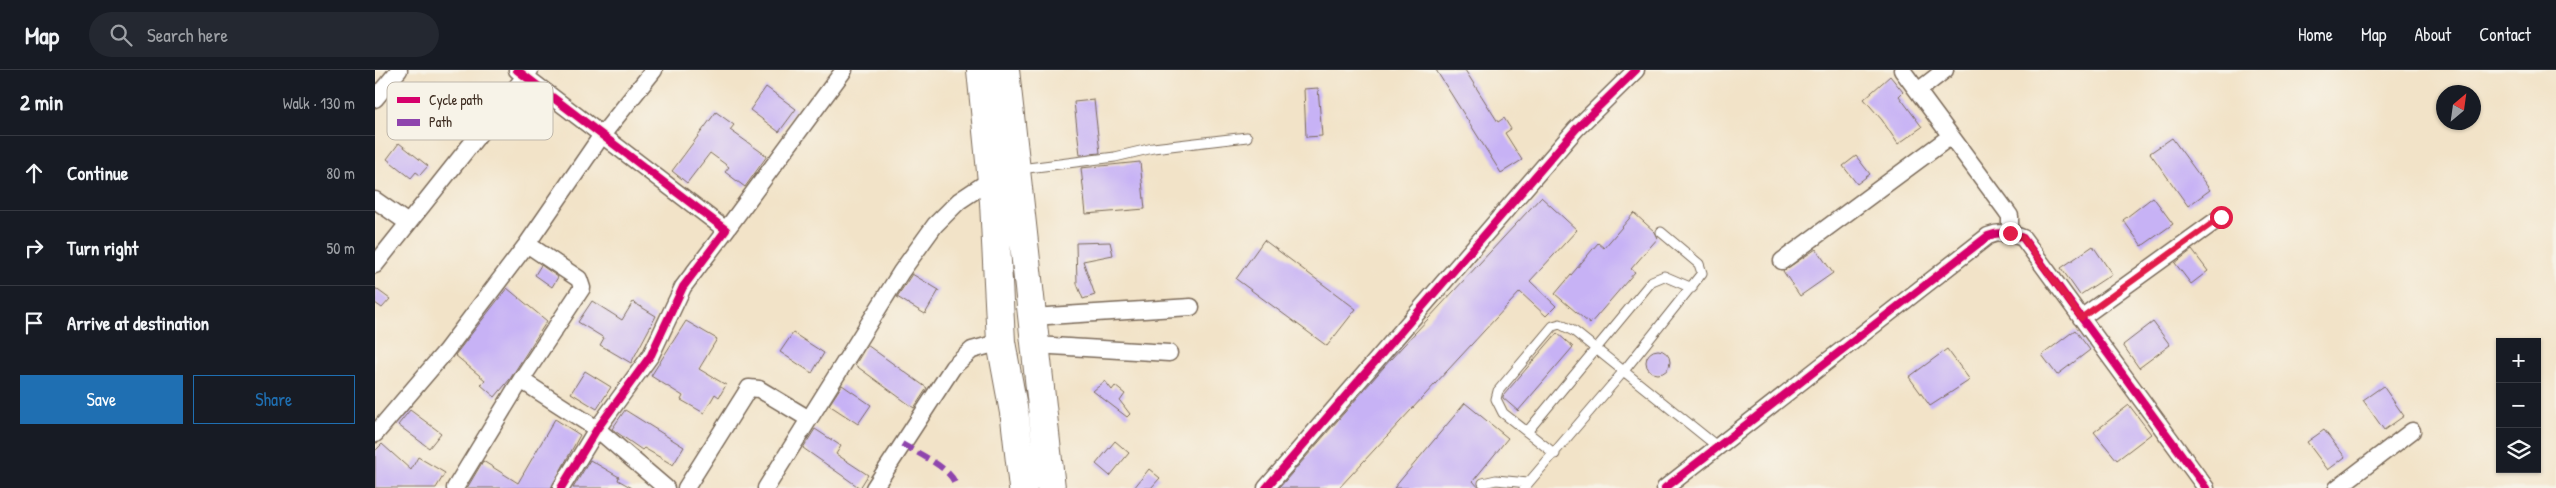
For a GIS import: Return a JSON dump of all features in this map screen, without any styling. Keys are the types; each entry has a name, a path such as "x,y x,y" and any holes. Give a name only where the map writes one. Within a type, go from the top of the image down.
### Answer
{"highway":[{"path":"981,70 1032,316 1051,488"},
{"path":"1005,70 1001,342 1015,418 1023,488"}],"street":[{"path":"389,82 399,70"},
{"path":"375,434 445,352 527,244 602,135 654,70"},
{"path":"1266,488 1577,129 1636,70"},
{"path":"1903,70 2010,216 2010,233"},
{"path":"1918,91 1945,70"},
{"path":"516,82 524,72 536,82"},
{"path":"561,488 597,429 651,355 683,288 839,72"},
{"path":"375,99 387,84"},
{"path":"553,95 726,230"},
{"path":"1782,262 1951,136"},
{"path":"375,265 472,140"},
{"path":"766,488 901,272 935,225 959,201 1004,174"},
{"path":"375,200 408,223"},
{"path":"2081,318 2221,217"},
{"path":"1665,488 1988,236 1997,233 2010,233 2023,238 2206,488"},
{"path":"455,488 521,380 579,292 582,283 527,244"},
{"path":"1032,316 1191,307"},
{"path":"874,488 953,367 972,350 1001,342"},
{"path":"1035,345 1169,353"},
{"path":"521,380 597,429 666,488"},
{"path":"686,488 749,388 759,389 809,419"},
{"path":"2337,488 2412,431"}],"lane":[{"path":"1004,174 1115,158 1153,148 1247,137"},
{"path":"1483,483 1496,480 1526,486 1555,454 1692,288 1702,273 1702,267 1661,232"},
{"path":"1527,432 1655,278 1664,276 1692,288"},
{"path":"1555,454 1503,413 1496,399 1498,391 1553,326 1560,324 1575,332 1718,447"}],"building":[{"path":"1436,70 1465,70 1498,122 1504,118 1511,129 1505,133 1522,160 1501,173"},
{"path":"1890,76 1903,92 1899,96 1922,127 1898,144 1882,120 1864,99"},
{"path":"766,87 796,109 779,132 750,110"},
{"path":"1318,88 1322,136 1306,137 1304,89"},
{"path":"1094,100 1100,153 1080,155 1074,102"},
{"path":"716,112 734,125 730,130 767,156 745,187 725,172 729,167 710,153 687,183 672,171"},
{"path":"2172,138 2210,190 2188,206 2150,153"},
{"path":"399,143 428,166 420,175 416,172 411,178 387,159"},
{"path":"1856,156 1870,174 1857,184 1843,166"},
{"path":"1140,162 1145,209 1086,214 1081,168"},
{"path":"1541,197 1577,230 1530,281 1556,306 1546,316 1520,292 1339,488 1279,488 1390,360"},
{"path":"2153,197 2173,224 2142,246 2123,220"},
{"path":"1634,213 1655,232 1658,238 1631,269 1635,272 1590,324 1555,294 1598,243 1604,248"},
{"path":"1264,240 1356,309 1327,346 1236,279"},
{"path":"1110,242 1113,255 1083,261 1095,295 1083,299 1077,284 1076,243"},
{"path":"2093,246 2112,274 2080,295 2061,268"},
{"path":"1816,249 1833,273 1800,296 1783,271"},
{"path":"2192,250 2208,271 2191,284 2175,263"},
{"path":"541,265 558,277 552,287 535,275"},
{"path":"912,274 939,290 925,314 897,297"},
{"path":"375,288 390,299 382,308 375,303"},
{"path":"507,288 547,321 510,379 495,397 481,385 485,380 455,355"},
{"path":"592,301 622,320 633,302 656,316 631,363 600,345 604,338 578,322"},
{"path":"686,321 717,339 699,369 726,385 719,397 715,394 704,413 681,400 683,396 651,376"},
{"path":"2153,322 2170,345 2139,368 2123,345"},
{"path":"2075,330 2090,350 2057,375 2042,355"},
{"path":"793,333 824,353 812,373 780,352"},
{"path":"1557,333 1573,347 1518,411 1503,396"},
{"path":"867,345 927,388 914,408 855,365"},
{"path":"1947,349 1970,380 1930,406 1909,377"},
{"path":"1658,350 1667,353 1670,362 1667,371 1658,374 1649,371 1646,362 1649,353"},
{"path":"585,371 611,387 597,409 571,393"},
{"path":"1105,381 1112,390 1115,386 1125,394 1120,401 1130,414 1127,417 1093,391"},
{"path":"842,385 871,405 858,424 829,405"},
{"path":"2383,386 2404,416 2384,430 2363,400"},
{"path":"1465,403 1508,438 1473,481 1479,488 1394,488"},
{"path":"2129,405 2151,434 2117,460 2094,432"},
{"path":"410,410 441,433 429,448 398,425"},
{"path":"625,410 684,447 673,465 644,448 642,450 612,429"},
{"path":"555,419 580,435 551,488 467,488 483,461 518,483"},
{"path":"815,429 841,446 836,454 868,475 860,488 803,448"},
{"path":"2324,430 2345,457 2328,470 2307,442"},
{"path":"1115,441 1129,453 1110,476 1096,464"},
{"path":"382,444 411,470 418,457 445,473 436,488 375,488 375,451"},
{"path":"590,460 619,477 618,480 632,488 573,488"},
{"path":"1149,469 1160,478 1151,488 1134,488"}],"marked path":[{"path":"902,444 943,469 950,475 956,488"}],"cycle path":[{"path":"517,70 533,82"},
{"path":"1266,488 1576,129 1636,70"},
{"path":"553,98 726,230 683,287 651,355 597,429 561,488"},
{"path":"1665,488 1988,236 2001,233 2023,238 2206,488"}],"route":[{"path":"2010,233 2023,238 2081,318 2221,217"}]}
